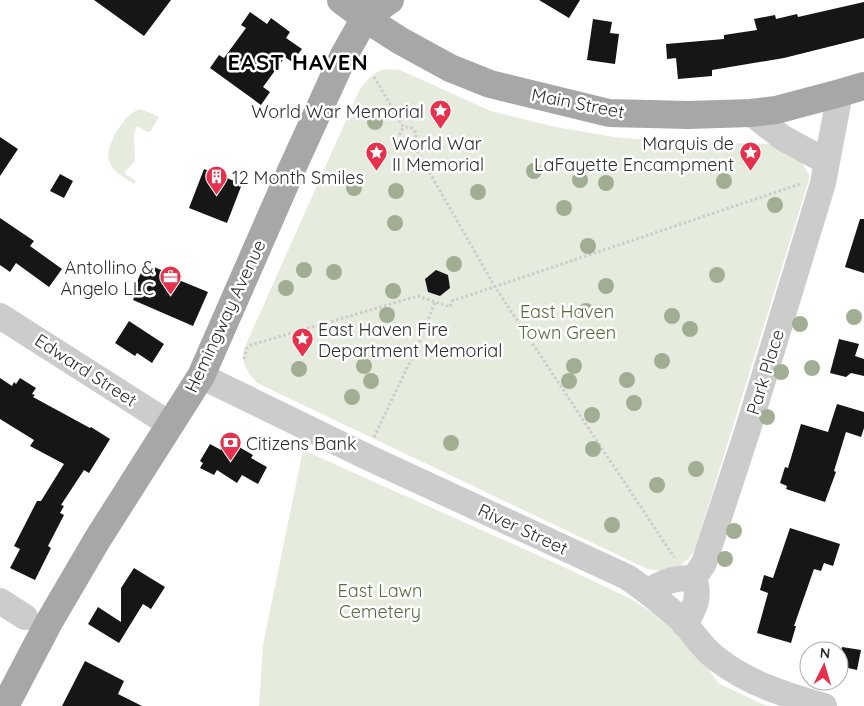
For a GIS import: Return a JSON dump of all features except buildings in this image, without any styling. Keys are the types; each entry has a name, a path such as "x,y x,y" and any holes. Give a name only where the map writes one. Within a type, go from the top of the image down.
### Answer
{"main road":[{"name":"Main Street","path":"341,0 366,9 399,40 450,68 490,84 609,113 688,115 750,113 776,110 852,90"},
{"name":"Hemingway Avenue","path":"5,706 49,622 97,540 201,376 342,57 366,9 390,0"}],"street":[{"name":"Park Place","path":"694,578 704,563 729,487 852,90"},
{"path":"750,113 825,173"},
{"name":"Edward Street","path":"0,316 171,425"},
{"name":"River Street","path":"201,376 365,456 626,577 648,591 685,625 700,644 716,659 748,680 780,693 824,706"},
{"path":"648,591 664,582 678,578 694,578 698,589 698,596 694,609 685,625"},
{"path":"0,601 25,617"}],"path":[{"path":"374,77 404,128"},
{"path":"404,128 412,129 415,132 415,138 412,142"},
{"path":"404,128 401,132 401,139 407,143 412,142"},
{"path":"412,142 495,287 679,564 694,578"},
{"path":"244,360 247,348 251,345 418,296 450,307 452,301 806,182 825,173"},
{"path":"365,456 419,344 436,302"}],"green space":[{"name":"East Haven Town Green","path":"389,69 400,70 491,111 551,126 614,137 670,142 771,144 794,154 803,164 810,176 807,186 696,546 692,554 682,565 661,571 645,568 257,383 248,371 243,359 244,349 360,89 376,73"},
{"path":"141,109 159,117 150,132 137,126 134,134 135,161 124,173 136,181 134,184 113,168 108,155 113,138 123,122 135,111"},
{"name":"East Lawn Cemetery","path":"303,450 629,598 673,625 698,654 718,683 762,704 771,706 259,706 263,645"}],"place":[{"name":"World War Memorial","path":"440,130"},
{"name":"World War II Memorial","path":"376,172"},
{"name":"Marquis de LaFayette Encampment","path":"750,172"},
{"name":"12 Month Smiles","path":"216,196"},
{"name":"Antollino & Angelo LLC","path":"170,296"},
{"name":"East Haven Fire Department Memorial","path":"302,358"},
{"name":"Citizens Bank","path":"230,462"}],"district":[{"name":"EAST HAVEN","path":"298,62"}]}
